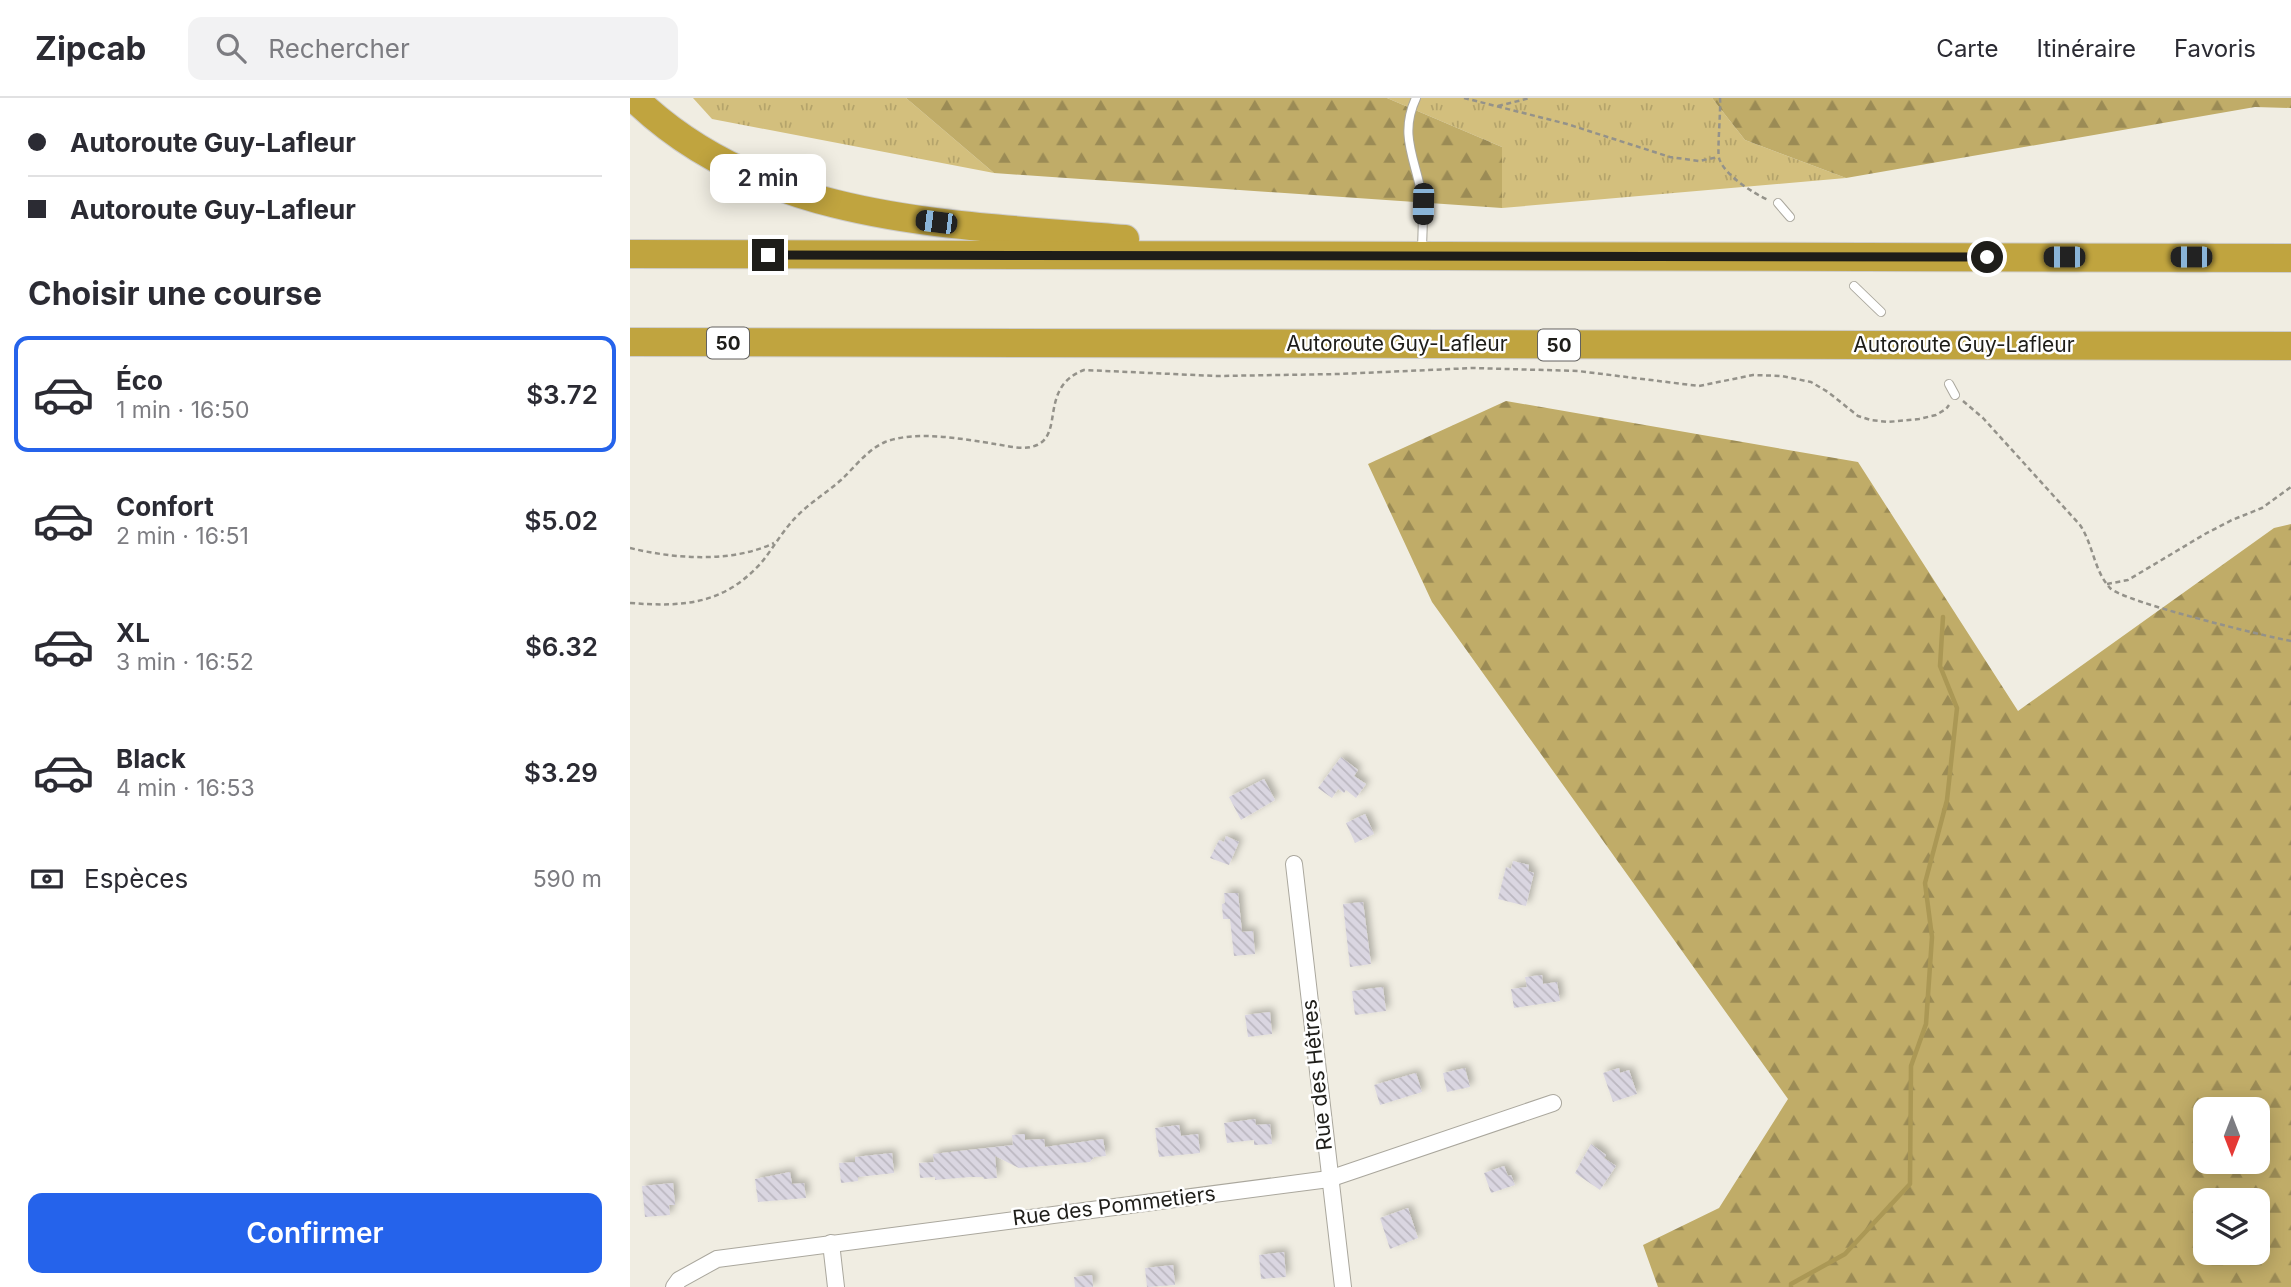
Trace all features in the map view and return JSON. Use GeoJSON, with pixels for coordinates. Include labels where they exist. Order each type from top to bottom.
{"type":"FeatureCollection","features":[{"type":"Feature","properties":{"kind":"highway"},"geometry":{"type":"LineString","coordinates":[[634,98],[679,136],[727,164],[790,191],[853,208],[956,224],[1313,256]]}},
{"type":"Feature","properties":{"kind":"highway"},"geometry":{"type":"LineString","coordinates":[[630,254],[2291,257]]}},
{"type":"Feature","properties":{"kind":"highway","name":"Autoroute Guy-Lafleur"},"geometry":{"type":"LineString","coordinates":[[630,342],[2291,346]]}},
{"type":"Feature","properties":{"kind":"street","name":"Rue des Hêtres"},"geometry":{"type":"LineString","coordinates":[[1294,864],[1343,1287]]}},
{"type":"Feature","properties":{"kind":"street","name":"Rue des Pommetiers"},"geometry":{"type":"LineString","coordinates":[[674,1287],[679,1280],[717,1259],[1329,1179],[1553,1103]]}},
{"type":"Feature","properties":{"kind":"street"},"geometry":{"type":"LineString","coordinates":[[831,1243],[836,1287]]}},
{"type":"Feature","properties":{"kind":"lane"},"geometry":{"type":"LineString","coordinates":[[1416,98],[1408,124],[1410,152],[1423,204],[1422,256]]}},
{"type":"Feature","properties":{"kind":"lane"},"geometry":{"type":"LineString","coordinates":[[1778,203],[1790,217]]}},
{"type":"Feature","properties":{"kind":"lane"},"geometry":{"type":"LineString","coordinates":[[1854,286],[1881,312]]}},
{"type":"Feature","properties":{"kind":"lane"},"geometry":{"type":"LineString","coordinates":[[1949,384],[1955,395]]}},
{"type":"Feature","properties":{"kind":"path"},"geometry":{"type":"LineString","coordinates":[[1464,98],[1567,124],[1670,157],[1699,161],[1718,157]]}},
{"type":"Feature","properties":{"kind":"path"},"geometry":{"type":"LineString","coordinates":[[1495,107],[1530,98]]}},
{"type":"Feature","properties":{"kind":"path"},"geometry":{"type":"LineString","coordinates":[[1720,98],[1718,157],[1747,189],[1778,203]]}},
{"type":"Feature","properties":{"kind":"path"},"geometry":{"type":"LineString","coordinates":[[630,603],[680,603],[714,598],[728,592],[750,575],[798,515],[873,449],[886,442],[900,438],[934,437],[1021,448],[1036,446],[1046,437],[1060,387],[1066,379],[1084,370],[1217,376],[1473,368],[1578,371],[1699,386],[1753,375],[1782,376],[1811,382],[1858,416],[1888,422],[1936,415],[1946,409],[1955,395],[1983,418],[2080,525],[2112,590],[2128,597],[2291,641]]}},
{"type":"Feature","properties":{"kind":"path"},"geometry":{"type":"LineString","coordinates":[[2107,584],[2128,580],[2205,534],[2262,508],[2291,487]]}},
{"type":"Feature","properties":{"kind":"path"},"geometry":{"type":"LineString","coordinates":[[630,548],[666,555],[719,555],[750,553],[776,542]]}},
{"type":"Feature","properties":{"kind":"green space"},"geometry":{"type":"Polygon","coordinates":[[[693,98],[906,98],[994,173],[712,119],[693,98]]]}},
{"type":"Feature","properties":{"kind":"green space"},"geometry":{"type":"Polygon","coordinates":[[[906,98],[1387,98],[1502,147],[1502,208],[994,173],[906,98]]]}},
{"type":"Feature","properties":{"kind":"green space"},"geometry":{"type":"Polygon","coordinates":[[[1387,98],[1712,98],[1745,140],[1846,178],[1502,208],[1502,147],[1387,98]]]}},
{"type":"Feature","properties":{"kind":"green space"},"geometry":{"type":"Polygon","coordinates":[[[1712,98],[2291,98],[2291,108],[2255,107],[1846,178],[1745,140],[1712,98]]]}},
{"type":"Feature","properties":{"kind":"green space"},"geometry":{"type":"Polygon","coordinates":[[[1506,401],[1858,462],[2018,711],[2274,528],[2291,524],[2291,1287],[1658,1287],[1643,1245],[1719,1208],[1788,1099],[1432,602],[1368,464],[1506,401]]]}},
{"type":"Feature","properties":{"kind":"building"},"geometry":{"type":"Polygon","coordinates":[[[1341,757],[1358,770],[1354,776],[1366,784],[1356,798],[1346,790],[1344,793],[1338,789],[1332,798],[1318,788],[1341,757]]]}},
{"type":"Feature","properties":{"kind":"building"},"geometry":{"type":"Polygon","coordinates":[[[1264,779],[1275,800],[1241,820],[1229,797],[1264,779]]]}},
{"type":"Feature","properties":{"kind":"building"},"geometry":{"type":"Polygon","coordinates":[[[1365,814],[1374,834],[1355,843],[1346,823],[1365,814]]]}},
{"type":"Feature","properties":{"kind":"building"},"geometry":{"type":"Polygon","coordinates":[[[1226,836],[1239,842],[1229,865],[1210,858],[1219,840],[1224,842],[1226,836]]]}},
{"type":"Feature","properties":{"kind":"building"},"geometry":{"type":"Polygon","coordinates":[[[1513,861],[1529,865],[1528,871],[1534,873],[1526,906],[1498,899],[1506,867],[1511,869],[1513,861]]]}},
{"type":"Feature","properties":{"kind":"building"},"geometry":{"type":"Polygon","coordinates":[[[1224,893],[1238,893],[1242,932],[1253,931],[1255,954],[1234,956],[1230,919],[1223,919],[1224,893]]]}},
{"type":"Feature","properties":{"kind":"building"},"geometry":{"type":"Polygon","coordinates":[[[1363,902],[1371,964],[1350,967],[1343,904],[1363,902]]]}},
{"type":"Feature","properties":{"kind":"building"},"geometry":{"type":"Polygon","coordinates":[[[1542,975],[1543,984],[1557,982],[1560,1001],[1514,1008],[1511,989],[1527,987],[1525,977],[1542,975]]]}},
{"type":"Feature","properties":{"kind":"building"},"geometry":{"type":"Polygon","coordinates":[[[1383,987],[1386,1011],[1355,1015],[1352,991],[1383,987]]]}},
{"type":"Feature","properties":{"kind":"building"},"geometry":{"type":"Polygon","coordinates":[[[1270,1012],[1272,1034],[1248,1037],[1245,1015],[1270,1012]]]}},
{"type":"Feature","properties":{"kind":"building"},"geometry":{"type":"Polygon","coordinates":[[[1465,1068],[1470,1087],[1447,1092],[1443,1073],[1465,1068]]]}},
{"type":"Feature","properties":{"kind":"building"},"geometry":{"type":"Polygon","coordinates":[[[1619,1068],[1620,1073],[1629,1070],[1637,1094],[1613,1102],[1603,1073],[1619,1068]]]}},
{"type":"Feature","properties":{"kind":"building"},"geometry":{"type":"Polygon","coordinates":[[[1416,1073],[1422,1092],[1380,1105],[1374,1085],[1416,1073]]]}},
{"type":"Feature","properties":{"kind":"building"},"geometry":{"type":"Polygon","coordinates":[[[1255,1119],[1256,1125],[1270,1124],[1272,1144],[1254,1145],[1254,1140],[1227,1143],[1224,1123],[1255,1119]]]}},
{"type":"Feature","properties":{"kind":"building"},"geometry":{"type":"Polygon","coordinates":[[[1179,1125],[1181,1136],[1198,1134],[1200,1153],[1159,1157],[1155,1128],[1179,1125]]]}},
{"type":"Feature","properties":{"kind":"building"},"geometry":{"type":"Polygon","coordinates":[[[1025,1134],[1025,1140],[1044,1139],[1045,1147],[1103,1139],[1106,1156],[1094,1157],[1090,1162],[1019,1168],[995,1156],[997,1178],[920,1178],[919,1163],[934,1162],[933,1154],[1013,1145],[1012,1135],[1025,1134]]]}},
{"type":"Feature","properties":{"kind":"building"},"geometry":{"type":"Polygon","coordinates":[[[1591,1144],[1616,1166],[1600,1190],[1575,1173],[1591,1144]]]}},
{"type":"Feature","properties":{"kind":"building"},"geometry":{"type":"Polygon","coordinates":[[[892,1153],[894,1173],[858,1177],[858,1181],[841,1183],[839,1163],[855,1162],[855,1157],[892,1153]]]}},
{"type":"Feature","properties":{"kind":"building"},"geometry":{"type":"Polygon","coordinates":[[[1504,1166],[1515,1185],[1491,1193],[1484,1173],[1504,1166]]]}},
{"type":"Feature","properties":{"kind":"building"},"geometry":{"type":"Polygon","coordinates":[[[790,1172],[792,1184],[804,1183],[806,1198],[758,1202],[755,1179],[790,1172]]]}},
{"type":"Feature","properties":{"kind":"building"},"geometry":{"type":"Polygon","coordinates":[[[673,1183],[675,1205],[669,1205],[670,1215],[645,1217],[642,1186],[673,1183]]]}},
{"type":"Feature","properties":{"kind":"building"},"geometry":{"type":"Polygon","coordinates":[[[1408,1208],[1418,1238],[1390,1249],[1380,1218],[1408,1208]]]}},
{"type":"Feature","properties":{"kind":"building"},"geometry":{"type":"Polygon","coordinates":[[[1284,1252],[1286,1277],[1261,1279],[1259,1255],[1284,1252]]]}},
{"type":"Feature","properties":{"kind":"building"},"geometry":{"type":"Polygon","coordinates":[[[1173,1265],[1175,1285],[1147,1287],[1145,1268],[1173,1265]]]}},
{"type":"Feature","properties":{"kind":"building"},"geometry":{"type":"Polygon","coordinates":[[[1092,1275],[1093,1287],[1075,1287],[1074,1277],[1092,1275]]]}},
{"type":"Feature","properties":{"kind":"waterway"},"geometry":{"type":"LineString","coordinates":[[1791,1287],[1791,1284],[1845,1254],[1910,1184],[1911,1066],[1926,1024],[1932,937],[1925,883],[1947,800],[1957,708],[1940,666],[1943,617]]}},
{"type":"Feature","properties":{"kind":"route"},"geometry":{"type":"LineString","coordinates":[[768,255],[1987,257]]}}]}
